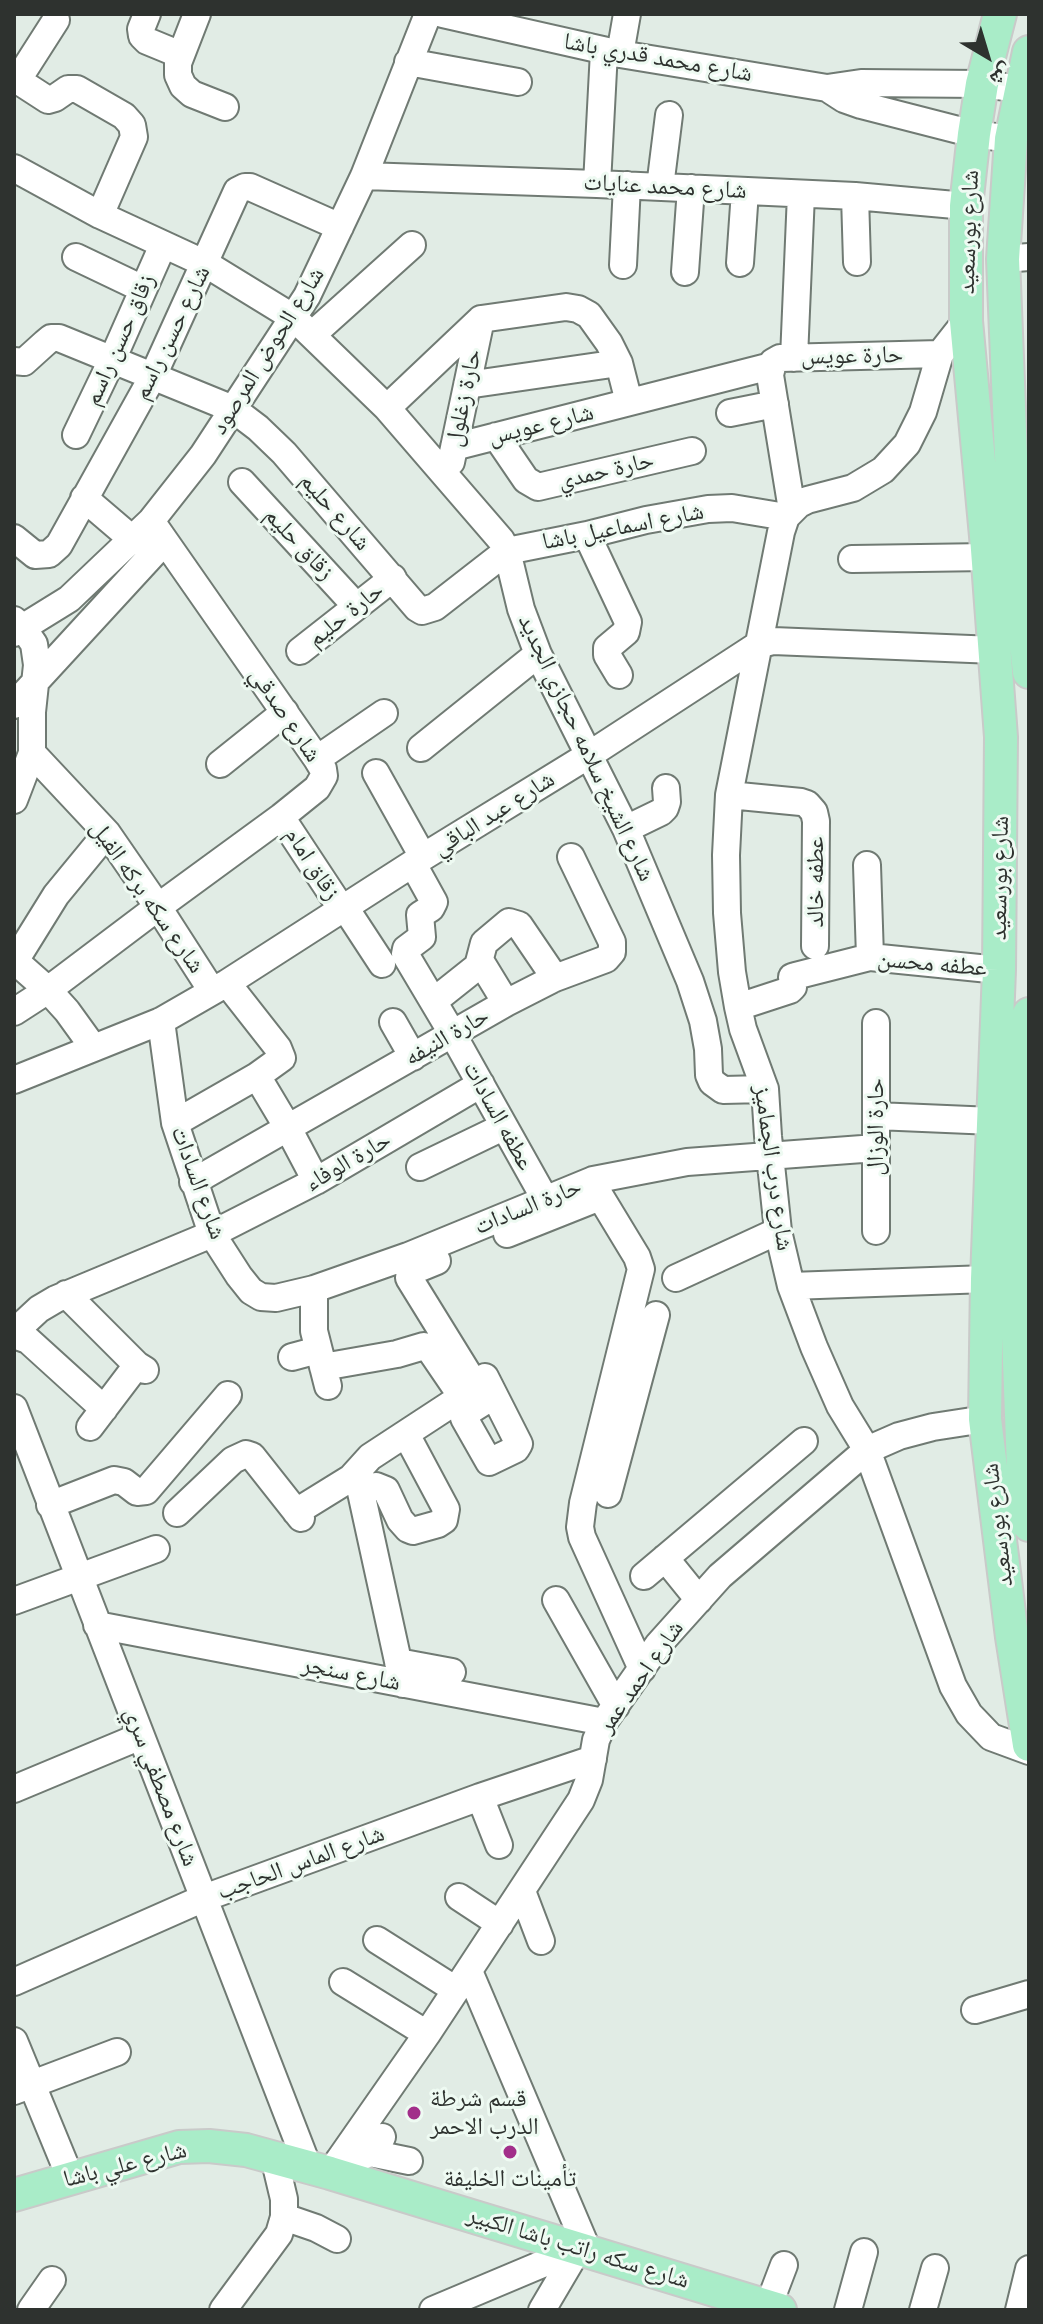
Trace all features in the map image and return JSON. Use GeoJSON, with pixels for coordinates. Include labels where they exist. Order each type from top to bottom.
{"type":"FeatureCollection","features":[{"type":"Feature","properties":{"kind":"main road","name":"شارع بورسعيد"},"geometry":{"type":"LineString","coordinates":[[1000,14],[982,84],[966,206],[966,321],[1029,672]]}},
{"type":"Feature","properties":{"kind":"main road","name":"شارع بورسعيد"},"geometry":{"type":"LineString","coordinates":[[1004,537],[1019,454],[1011,139],[1029,52]]}},
{"type":"Feature","properties":{"kind":"main road","name":"شارع بورسعيد"},"geometry":{"type":"LineString","coordinates":[[1013,587],[995,650],[1001,737],[999,970],[985,1419],[1012,1637],[1029,1745]]}},
{"type":"Feature","properties":{"kind":"main road","name":"شارع بورسعيد"},"geometry":{"type":"LineString","coordinates":[[1029,1014],[1014,1228],[1022,1304],[1029,1525]]}},
{"type":"Feature","properties":{"kind":"main road"},"geometry":{"type":"LineString","coordinates":[[987,1279],[1022,1304]]}},
{"type":"Feature","properties":{"kind":"main road","name":"شارع علي باشا"},"geometry":{"type":"LineString","coordinates":[[14,2195],[179,2147],[246,2150],[326,2166]]}},
{"type":"Feature","properties":{"kind":"main road","name":"شارع سكه راتب باشا الكبير"},"geometry":{"type":"LineString","coordinates":[[326,2166],[583,2250],[774,2308]]}},
{"type":"Feature","properties":{"kind":"street"},"geometry":{"type":"LineString","coordinates":[[147,14],[141,29],[142,36],[181,55]]}},
{"type":"Feature","properties":{"kind":"street"},"geometry":{"type":"LineString","coordinates":[[197,14],[178,63],[178,75],[183,86],[192,94],[225,107]]}},
{"type":"Feature","properties":{"kind":"street","name":"شارع محمد قدري باشا"},"geometry":{"type":"LineString","coordinates":[[442,14],[551,26],[612,53],[827,88],[861,83],[982,84],[1020,89]]}},
{"type":"Feature","properties":{"kind":"street","name":"شارع الحوض المرصود"},"geometry":{"type":"LineString","coordinates":[[17,627],[69,599],[149,534],[233,409],[304,326],[340,227],[364,176],[408,62],[442,14]]}},
{"type":"Feature","properties":{"kind":"street"},"geometry":{"type":"LineString","coordinates":[[597,184],[612,53],[627,14]]}},
{"type":"Feature","properties":{"kind":"street"},"geometry":{"type":"LineString","coordinates":[[56,20],[19,88],[48,100],[68,89],[77,89],[124,116],[134,131],[100,215]]}},
{"type":"Feature","properties":{"kind":"street"},"geometry":{"type":"LineString","coordinates":[[408,62],[518,82]]}},
{"type":"Feature","properties":{"kind":"street","name":"شارع محمد قدري باشا"},"geometry":{"type":"LineString","coordinates":[[827,88],[861,105],[974,134],[1011,139]]}},
{"type":"Feature","properties":{"kind":"street"},"geometry":{"type":"LineString","coordinates":[[660,187],[669,115]]}},
{"type":"Feature","properties":{"kind":"street","name":"شارع الشيخ سلامه حجازي الجديد"},"geometry":{"type":"LineString","coordinates":[[14,168],[100,215],[206,264],[304,326],[387,408],[501,540],[538,654],[626,829],[690,981],[703,1021],[712,1082],[723,1090],[765,1089]]}},
{"type":"Feature","properties":{"kind":"street","name":"شارع محمد عنايات"},"geometry":{"type":"LineString","coordinates":[[364,176],[855,196],[966,206]]}},
{"type":"Feature","properties":{"kind":"street"},"geometry":{"type":"LineString","coordinates":[[623,265],[627,185]]}},
{"type":"Feature","properties":{"kind":"street","name":"شارع حسن راسم"},"geometry":{"type":"LineString","coordinates":[[14,538],[35,555],[49,554],[55,550],[153,376],[237,191],[250,187],[340,227]]}},
{"type":"Feature","properties":{"kind":"street"},"geometry":{"type":"LineString","coordinates":[[685,272],[691,188]]}},
{"type":"Feature","properties":{"kind":"street"},"geometry":{"type":"LineString","coordinates":[[740,263],[745,191]]}},
{"type":"Feature","properties":{"kind":"street"},"geometry":{"type":"LineString","coordinates":[[782,362],[801,194]]}},
{"type":"Feature","properties":{"kind":"street"},"geometry":{"type":"LineString","coordinates":[[855,196],[857,262]]}},
{"type":"Feature","properties":{"kind":"street","name":"زقاق حسن راسم"},"geometry":{"type":"LineString","coordinates":[[76,435],[163,245]]}},
{"type":"Feature","properties":{"kind":"street"},"geometry":{"type":"LineString","coordinates":[[304,326],[412,245]]}},
{"type":"Feature","properties":{"kind":"street"},"geometry":{"type":"LineString","coordinates":[[76,257],[143,289]]}},
{"type":"Feature","properties":{"kind":"street"},"geometry":{"type":"LineString","coordinates":[[387,408],[481,319],[566,307],[589,315],[597,325],[619,363],[629,402]]}},
{"type":"Feature","properties":{"kind":"street","name":"حارة زغلول"},"geometry":{"type":"LineString","coordinates":[[447,477],[481,319]]}},
{"type":"Feature","properties":{"kind":"street"},"geometry":{"type":"LineString","coordinates":[[789,514],[807,500],[853,488],[883,470],[907,444],[923,412],[940,354],[966,321]]}},
{"type":"Feature","properties":{"kind":"street","name":"شارع حليم"},"geometry":{"type":"LineString","coordinates":[[14,361],[24,362],[51,338],[59,338],[233,409],[284,453],[422,611],[435,607],[507,551]]}},
{"type":"Feature","properties":{"kind":"street","name":"حارة عويس"},"geometry":{"type":"LineString","coordinates":[[789,514],[770,375],[782,362],[940,354]]}},
{"type":"Feature","properties":{"kind":"street","name":"شارع عويس"},"geometry":{"type":"LineString","coordinates":[[454,447],[782,362]]}},
{"type":"Feature","properties":{"kind":"street"},"geometry":{"type":"LineString","coordinates":[[467,385],[619,363]]}},
{"type":"Feature","properties":{"kind":"street"},"geometry":{"type":"LineString","coordinates":[[730,413],[775,404]]}},
{"type":"Feature","properties":{"kind":"street","name":"حارة حمدي"},"geometry":{"type":"LineString","coordinates":[[496,436],[526,480],[538,487],[692,451]]}},
{"type":"Feature","properties":{"kind":"street","name":"زقاق حليم"},"geometry":{"type":"LineString","coordinates":[[242,482],[356,606]]}},
{"type":"Feature","properties":{"kind":"street","name":"شارع صدقي"},"geometry":{"type":"LineString","coordinates":[[14,1012],[281,817],[322,782],[323,769],[285,712],[149,534],[84,498]]}},
{"type":"Feature","properties":{"kind":"street","name":"شارع اسماعيل باشا"},"geometry":{"type":"LineString","coordinates":[[507,551],[708,509],[732,508],[789,514]]}},
{"type":"Feature","properties":{"kind":"street","name":"شارع درب الجماميز"},"geometry":{"type":"LineString","coordinates":[[789,514],[781,532],[729,795],[726,855],[732,972],[743,1029],[765,1089],[778,1231],[791,1286],[814,1347],[840,1406],[867,1450],[953,1686],[969,1714],[991,1737],[1029,1751]]}},
{"type":"Feature","properties":{"kind":"street"},"geometry":{"type":"LineString","coordinates":[[14,705],[149,534]]}},
{"type":"Feature","properties":{"kind":"street"},"geometry":{"type":"LineString","coordinates":[[587,535],[628,622],[626,632],[607,648],[607,655],[619,675]]}},
{"type":"Feature","properties":{"kind":"street"},"geometry":{"type":"LineString","coordinates":[[852,559],[1004,537]]}},
{"type":"Feature","properties":{"kind":"street","name":"حارة حليم"},"geometry":{"type":"LineString","coordinates":[[300,651],[393,578]]}},
{"type":"Feature","properties":{"kind":"street"},"geometry":{"type":"LineString","coordinates":[[14,800],[32,753],[36,679],[34,644],[17,627]]}},
{"type":"Feature","properties":{"kind":"street","name":"شارع عبد الباقي"},"geometry":{"type":"LineString","coordinates":[[14,1080],[161,1021],[344,910],[758,645],[773,641],[995,650]]}},
{"type":"Feature","properties":{"kind":"street"},"geometry":{"type":"LineString","coordinates":[[421,748],[538,654]]}},
{"type":"Feature","properties":{"kind":"street"},"geometry":{"type":"LineString","coordinates":[[220,764],[285,712]]}},
{"type":"Feature","properties":{"kind":"street"},"geometry":{"type":"LineString","coordinates":[[317,759],[384,713]]}},
{"type":"Feature","properties":{"kind":"street","name":"شارع سكه بركه الفيل"},"geometry":{"type":"LineString","coordinates":[[32,753],[107,833],[219,987],[281,1054],[278,1063],[257,1076]]}},
{"type":"Feature","properties":{"kind":"street"},"geometry":{"type":"LineString","coordinates":[[376,773],[418,860]]}},
{"type":"Feature","properties":{"kind":"street"},"geometry":{"type":"LineString","coordinates":[[626,829],[665,808],[666,788]]}},
{"type":"Feature","properties":{"kind":"street","name":"عطفه خالد"},"geometry":{"type":"LineString","coordinates":[[729,795],[801,802],[814,812],[815,946]]}},
{"type":"Feature","properties":{"kind":"street","name":"زقاق امام"},"geometry":{"type":"LineString","coordinates":[[281,817],[382,964]]}},
{"type":"Feature","properties":{"kind":"street"},"geometry":{"type":"LineString","coordinates":[[93,1047],[48,990],[14,960],[56,895],[107,833]]}},
{"type":"Feature","properties":{"kind":"street","name":"حارة النيفه"},"geometry":{"type":"LineString","coordinates":[[193,1182],[506,1003],[555,978],[606,959],[612,947],[571,857]]}},
{"type":"Feature","properties":{"kind":"street","name":"عطفه السادات"},"geometry":{"type":"LineString","coordinates":[[418,860],[434,904],[420,915],[422,937],[404,953],[545,1199]]}},
{"type":"Feature","properties":{"kind":"street"},"geometry":{"type":"LineString","coordinates":[[867,865],[870,957]]}},
{"type":"Feature","properties":{"kind":"street"},"geometry":{"type":"LineString","coordinates":[[434,1001],[475,970],[481,962],[484,943],[513,922],[519,925],[555,978]]}},
{"type":"Feature","properties":{"kind":"street","name":"عطفه محسن"},"geometry":{"type":"LineString","coordinates":[[738,1007],[790,990],[793,987],[792,977],[870,957],[999,970]]}},
{"type":"Feature","properties":{"kind":"street"},"geometry":{"type":"LineString","coordinates":[[481,962],[506,1003]]}},
{"type":"Feature","properties":{"kind":"street","name":"شارع السادات"},"geometry":{"type":"LineString","coordinates":[[161,1021],[175,1123],[212,1234],[251,1291],[261,1297],[276,1298],[304,1292]]}},
{"type":"Feature","properties":{"kind":"street"},"geometry":{"type":"LineString","coordinates":[[393,1022],[413,1057]]}},
{"type":"Feature","properties":{"kind":"street","name":"حارة الوزال"},"geometry":{"type":"LineString","coordinates":[[876,1023],[876,1231]]}},
{"type":"Feature","properties":{"kind":"street"},"geometry":{"type":"LineString","coordinates":[[175,1123],[257,1076],[316,1181]]}},
{"type":"Feature","properties":{"kind":"street","name":"حارة الوفاء"},"geometry":{"type":"LineString","coordinates":[[14,1335],[39,1309],[66,1294],[212,1234],[316,1181],[481,1084]]}},
{"type":"Feature","properties":{"kind":"street"},"geometry":{"type":"LineString","coordinates":[[876,1116],[993,1121]]}},
{"type":"Feature","properties":{"kind":"street"},"geometry":{"type":"LineString","coordinates":[[420,1167],[503,1127]]}},
{"type":"Feature","properties":{"kind":"street","name":"حارة السادات"},"geometry":{"type":"LineString","coordinates":[[304,1292],[412,1263],[545,1199],[597,1189],[687,1162],[876,1148]]}},
{"type":"Feature","properties":{"kind":"street"},"geometry":{"type":"LineString","coordinates":[[490,1398],[409,1278],[412,1263],[597,1189],[641,1269],[632,1353],[603,1484],[581,1515],[582,1537],[642,1669]]}},
{"type":"Feature","properties":{"kind":"street"},"geometry":{"type":"LineString","coordinates":[[676,1278],[778,1231]]}},
{"type":"Feature","properties":{"kind":"street"},"geometry":{"type":"LineString","coordinates":[[791,1286],[987,1279]]}},
{"type":"Feature","properties":{"kind":"street"},"geometry":{"type":"LineString","coordinates":[[304,1292],[323,1368]]}},
{"type":"Feature","properties":{"kind":"street"},"geometry":{"type":"LineString","coordinates":[[14,1335],[35,1346],[102,1417],[146,1364],[66,1294]]}},
{"type":"Feature","properties":{"kind":"street"},"geometry":{"type":"LineString","coordinates":[[632,1353],[656,1315]]}},
{"type":"Feature","properties":{"kind":"street"},"geometry":{"type":"LineString","coordinates":[[179,1501],[233,1460],[246,1454],[252,1456],[298,1515],[359,1481],[370,1457],[454,1402],[458,1396],[458,1391],[428,1347],[419,1345],[397,1354],[323,1368],[292,1357]]}},
{"type":"Feature","properties":{"kind":"street"},"geometry":{"type":"LineString","coordinates":[[50,1505],[114,1480],[124,1482],[137,1492],[146,1491],[228,1395]]}},
{"type":"Feature","properties":{"kind":"street","name":"شارع مصطفي سري"},"geometry":{"type":"LineString","coordinates":[[14,1408],[204,1898],[326,2166]]}},
{"type":"Feature","properties":{"kind":"street","name":"شارع احمد عمر"},"geometry":{"type":"LineString","coordinates":[[326,2166],[427,2034],[581,1800],[589,1780],[596,1740],[610,1714],[658,1645],[720,1576],[867,1450],[899,1436],[933,1427],[985,1419]]}},
{"type":"Feature","properties":{"kind":"street"},"geometry":{"type":"LineString","coordinates":[[359,1481],[386,1490],[400,1520],[408,1529],[413,1531],[444,1520],[446,1509],[406,1434]]}},
{"type":"Feature","properties":{"kind":"street"},"geometry":{"type":"LineString","coordinates":[[644,1576],[804,1441]]}},
{"type":"Feature","properties":{"kind":"street"},"geometry":{"type":"LineString","coordinates":[[359,1481],[400,1673],[452,1672]]}},
{"type":"Feature","properties":{"kind":"street"},"geometry":{"type":"LineString","coordinates":[[14,1601],[156,1549]]}},
{"type":"Feature","properties":{"kind":"street"},"geometry":{"type":"LineString","coordinates":[[665,1558],[699,1600]]}},
{"type":"Feature","properties":{"kind":"street"},"geometry":{"type":"LineString","coordinates":[[556,1600],[610,1714]]}},
{"type":"Feature","properties":{"kind":"street","name":"شارع سنجر"},"geometry":{"type":"LineString","coordinates":[[97,1625],[400,1673],[610,1714]]}},
{"type":"Feature","properties":{"kind":"street"},"geometry":{"type":"LineString","coordinates":[[14,1789],[141,1736]]}},
{"type":"Feature","properties":{"kind":"street","name":"شارع الماس الحاجب"},"geometry":{"type":"LineString","coordinates":[[14,1982],[204,1898],[593,1759]]}},
{"type":"Feature","properties":{"kind":"street"},"geometry":{"type":"LineString","coordinates":[[480,1797],[499,1845]]}},
{"type":"Feature","properties":{"kind":"street"},"geometry":{"type":"LineString","coordinates":[[522,1891],[541,1941]]}},
{"type":"Feature","properties":{"kind":"street"},"geometry":{"type":"LineString","coordinates":[[459,1897],[500,1924]]}},
{"type":"Feature","properties":{"kind":"street"},"geometry":{"type":"LineString","coordinates":[[377,1940],[462,1980],[583,2250]]}},
{"type":"Feature","properties":{"kind":"street"},"geometry":{"type":"LineString","coordinates":[[343,1982],[427,2034]]}},
{"type":"Feature","properties":{"kind":"street"},"geometry":{"type":"LineString","coordinates":[[975,2010],[1029,1994]]}},
{"type":"Feature","properties":{"kind":"street"},"geometry":{"type":"LineString","coordinates":[[14,2041],[23,2087],[70,2177]]}},
{"type":"Feature","properties":{"kind":"street"},"geometry":{"type":"LineString","coordinates":[[23,2087],[117,2052]]}},
{"type":"Feature","properties":{"kind":"street"},"geometry":{"type":"LineString","coordinates":[[326,2166],[358,2158],[376,2145],[409,2161]]}},
{"type":"Feature","properties":{"kind":"street"},"geometry":{"type":"LineString","coordinates":[[223,2310],[279,2234],[284,2217],[284,2199],[274,2157]]}},
{"type":"Feature","properties":{"kind":"street"},"geometry":{"type":"LineString","coordinates":[[284,2217],[337,2239]]}},
{"type":"Feature","properties":{"kind":"street"},"geometry":{"type":"LineString","coordinates":[[433,2310],[583,2250]]}},
{"type":"Feature","properties":{"kind":"street"},"geometry":{"type":"LineString","coordinates":[[542,2310],[583,2250]]}},
{"type":"Feature","properties":{"kind":"street"},"geometry":{"type":"LineString","coordinates":[[848,2310],[864,2252]]}},
{"type":"Feature","properties":{"kind":"street"},"geometry":{"type":"LineString","coordinates":[[774,2308],[784,2265]]}},
{"type":"Feature","properties":{"kind":"street"},"geometry":{"type":"LineString","coordinates":[[923,2310],[935,2268]]}},
{"type":"Feature","properties":{"kind":"street"},"geometry":{"type":"LineString","coordinates":[[1019,2310],[1029,2269]]}},
{"type":"Feature","properties":{"kind":"street"},"geometry":{"type":"LineString","coordinates":[[14,2302],[28,2310],[52,2280]]}},
{"type":"Feature","properties":{"kind":"place","name":"قسم شرطة الدرب الاحمر"},"geometry":{"type":"Point","coordinates":[414,2113]}},
{"type":"Feature","properties":{"kind":"place","name":"تأمينات الخليفة"},"geometry":{"type":"Point","coordinates":[510,2152]}}]}
